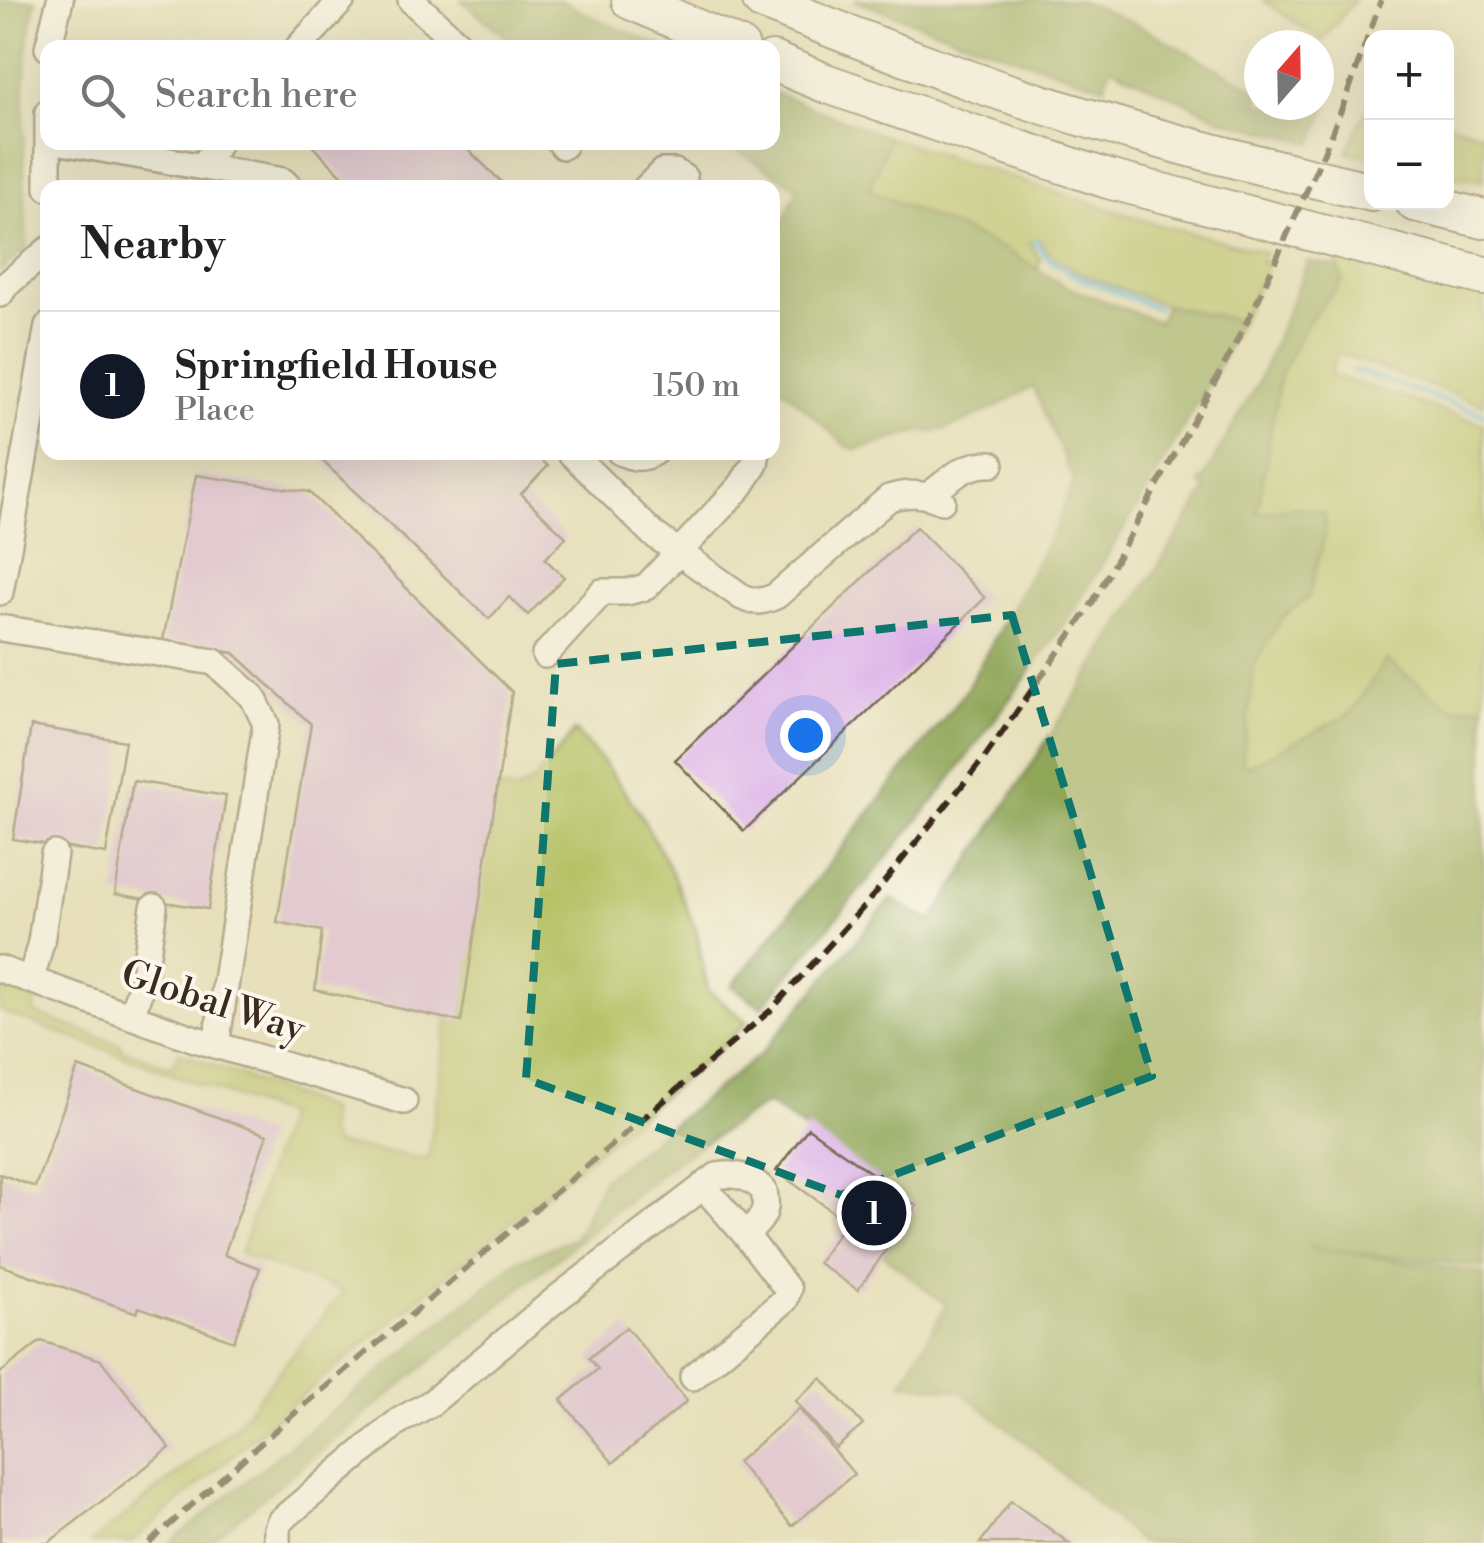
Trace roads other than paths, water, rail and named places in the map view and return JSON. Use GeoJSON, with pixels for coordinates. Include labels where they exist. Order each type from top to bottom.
{"type":"FeatureCollection","features":[{"type":"Feature","properties":{"kind":"highway"},"geometry":{"type":"LineString","coordinates":[[630,0],[722,40]]}},
{"type":"Feature","properties":{"kind":"highway"},"geometry":{"type":"LineString","coordinates":[[762,0],[924,63],[1126,130],[1364,190]]}},
{"type":"Feature","properties":{"kind":"highway"},"geometry":{"type":"LineString","coordinates":[[780,64],[916,115],[1108,179],[1484,276]]}},
{"type":"Feature","properties":{"kind":"highway"},"geometry":{"type":"LineString","coordinates":[[1447,210],[1484,219]]}},
{"type":"Feature","properties":{"kind":"street"},"geometry":{"type":"LineString","coordinates":[[50,40],[60,0]]}},
{"type":"Feature","properties":{"kind":"street"},"geometry":{"type":"LineString","coordinates":[[305,40],[342,0]]}},
{"type":"Feature","properties":{"kind":"street"},"geometry":{"type":"LineString","coordinates":[[410,0],[454,40]]}},
{"type":"Feature","properties":{"kind":"street"},"geometry":{"type":"LineString","coordinates":[[47,150],[48,180]]}},
{"type":"Feature","properties":{"kind":"street"},"geometry":{"type":"LineString","coordinates":[[107,150],[277,180]]}},
{"type":"Feature","properties":{"kind":"street"},"geometry":{"type":"LineString","coordinates":[[202,167],[214,150]]}},
{"type":"Feature","properties":{"kind":"street"},"geometry":{"type":"LineString","coordinates":[[654,180],[662,172],[676,172],[684,178]]}},
{"type":"Feature","properties":{"kind":"street"},"geometry":{"type":"LineString","coordinates":[[0,294],[40,257]]}},
{"type":"Feature","properties":{"kind":"street"},"geometry":{"type":"LineString","coordinates":[[0,592],[40,385]]}},
{"type":"Feature","properties":{"kind":"street"},"geometry":{"type":"LineString","coordinates":[[578,460],[653,534],[751,601],[776,596],[889,498],[902,494],[936,498],[963,470],[976,464],[991,464]]}},
{"type":"Feature","properties":{"kind":"street"},"geometry":{"type":"LineString","coordinates":[[545,655],[602,592],[646,587],[748,476],[755,460]]}},
{"type":"Feature","properties":{"kind":"street"},"geometry":{"type":"LineString","coordinates":[[0,628],[214,662],[253,697],[266,724],[216,1045]]}},
{"type":"Feature","properties":{"kind":"street"},"geometry":{"type":"LineString","coordinates":[[31,980],[41,942],[54,854]]}},
{"type":"Feature","properties":{"kind":"street"},"geometry":{"type":"LineString","coordinates":[[131,1016],[143,980],[154,907]]}},
{"type":"Feature","properties":{"kind":"street","name":"Global Way"},"geometry":{"type":"LineString","coordinates":[[0,969],[216,1045],[404,1102]]}},
{"type":"Feature","properties":{"kind":"street"},"geometry":{"type":"LineString","coordinates":[[276,1543],[280,1521],[326,1482],[716,1176],[726,1174],[751,1180],[764,1191],[764,1215],[745,1234]]}},
{"type":"Feature","properties":{"kind":"street"},"geometry":{"type":"LineString","coordinates":[[693,1377],[784,1300],[788,1290],[703,1186]]}},
{"type":"Feature","properties":{"kind":"waterway"},"geometry":{"type":"LineString","coordinates":[[1035,241],[1048,259],[1078,277],[1157,308]]}},
{"type":"Feature","properties":{"kind":"waterway"},"geometry":{"type":"LineString","coordinates":[[1353,370],[1484,414]]}},
{"type":"Feature","properties":{"kind":"railway"},"geometry":{"type":"LineString","coordinates":[[149,1543],[288,1419],[771,1010],[868,902],[985,757],[1090,607],[1228,358],[1324,152],[1381,0]]}},
{"type":"Feature","properties":{"kind":"place","name":"Springfield House"},"geometry":{"type":"Point","coordinates":[874,1213]}}]}
